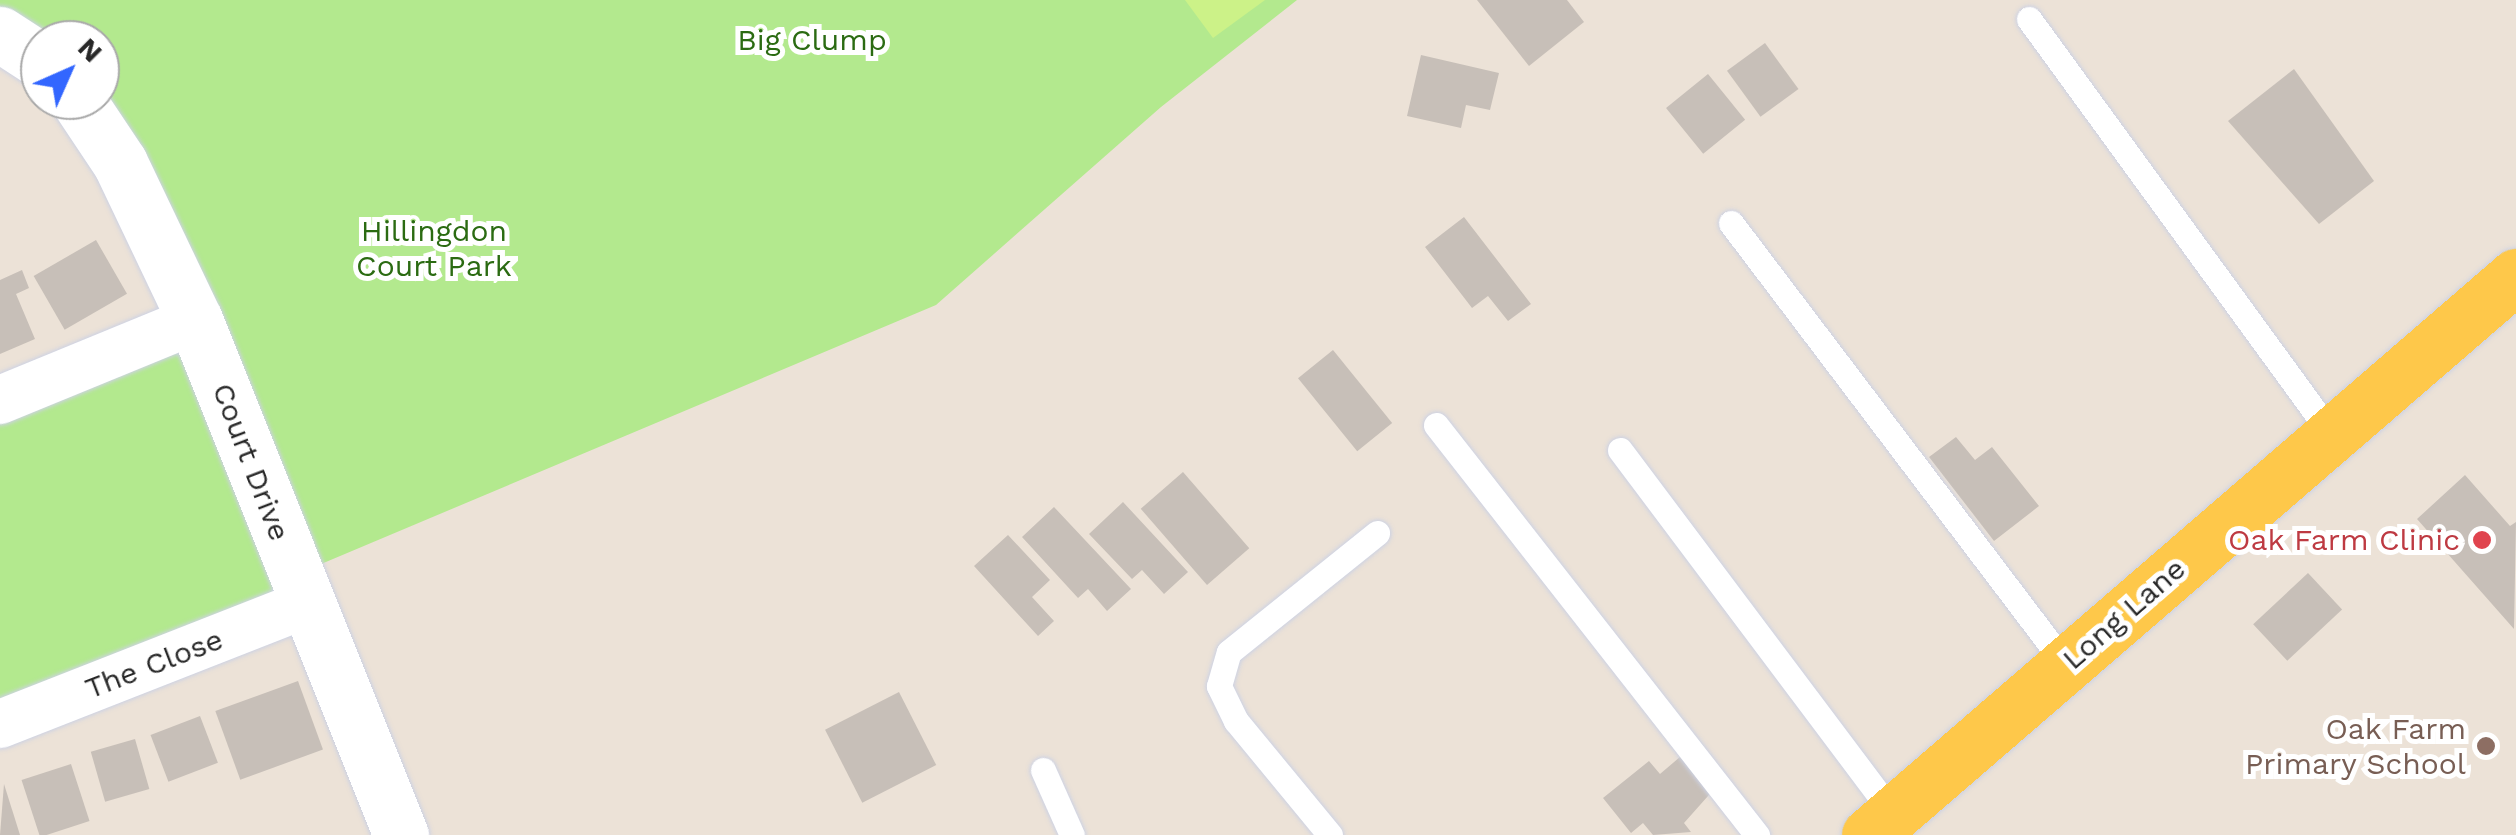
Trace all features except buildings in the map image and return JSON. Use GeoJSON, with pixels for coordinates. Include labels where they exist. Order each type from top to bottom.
{"type":"FeatureCollection","features":[{"type":"Feature","properties":{"kind":"main road","name":"Long Lane"},"geometry":{"type":"LineString","coordinates":[[1881,824],[2516,276]]}},
{"type":"Feature","properties":{"kind":"street","name":"Court Drive"},"geometry":{"type":"LineString","coordinates":[[91,120],[120,163],[196,320],[401,835]]}},
{"type":"Feature","properties":{"kind":"street"},"geometry":{"type":"LineString","coordinates":[[0,400],[196,320]]}},
{"type":"Feature","properties":{"kind":"street","name":"The Close"},"geometry":{"type":"LineString","coordinates":[[0,724],[308,603]]}},
{"type":"Feature","properties":{"kind":"lane"},"geometry":{"type":"LineString","coordinates":[[2028,19],[2332,435]]}},
{"type":"Feature","properties":{"kind":"lane"},"geometry":{"type":"LineString","coordinates":[[1730,223],[2066,665]]}},
{"type":"Feature","properties":{"kind":"lane"},"geometry":{"type":"LineString","coordinates":[[1436,425],[1757,835]]}},
{"type":"Feature","properties":{"kind":"lane"},"geometry":{"type":"LineString","coordinates":[[1620,450],[1881,824]]}},
{"type":"Feature","properties":{"kind":"lane"},"geometry":{"type":"LineString","coordinates":[[1330,835],[1236,722],[1219,686],[1229,652],[1377,533]]}},
{"type":"Feature","properties":{"kind":"lane"},"geometry":{"type":"LineString","coordinates":[[1042,770],[1072,835]]}},
{"type":"Feature","properties":{"kind":"green space","name":"Hillingdon Court Park"},"geometry":{"type":"Polygon","coordinates":[[[0,0],[1297,0],[1161,107],[936,305],[295,575],[308,603],[0,724],[0,400],[195,320],[109,120],[120,120],[120,20],[20,20],[20,35],[0,34],[0,0]]]}},
{"type":"Feature","properties":{"kind":"green space"},"geometry":{"type":"Polygon","coordinates":[[[1185,0],[1265,0],[1213,38],[1185,0]]]}},
{"type":"Feature","properties":{"kind":"place","name":"Oak Farm Clinic"},"geometry":{"type":"Point","coordinates":[2482,540]}},
{"type":"Feature","properties":{"kind":"place","name":"Oak Farm Primary School"},"geometry":{"type":"Point","coordinates":[2486,746]}},
{"type":"Feature","properties":{"kind":"park label","name":"Big Clump"},"geometry":{"type":"Point","coordinates":[812,40]}}]}
